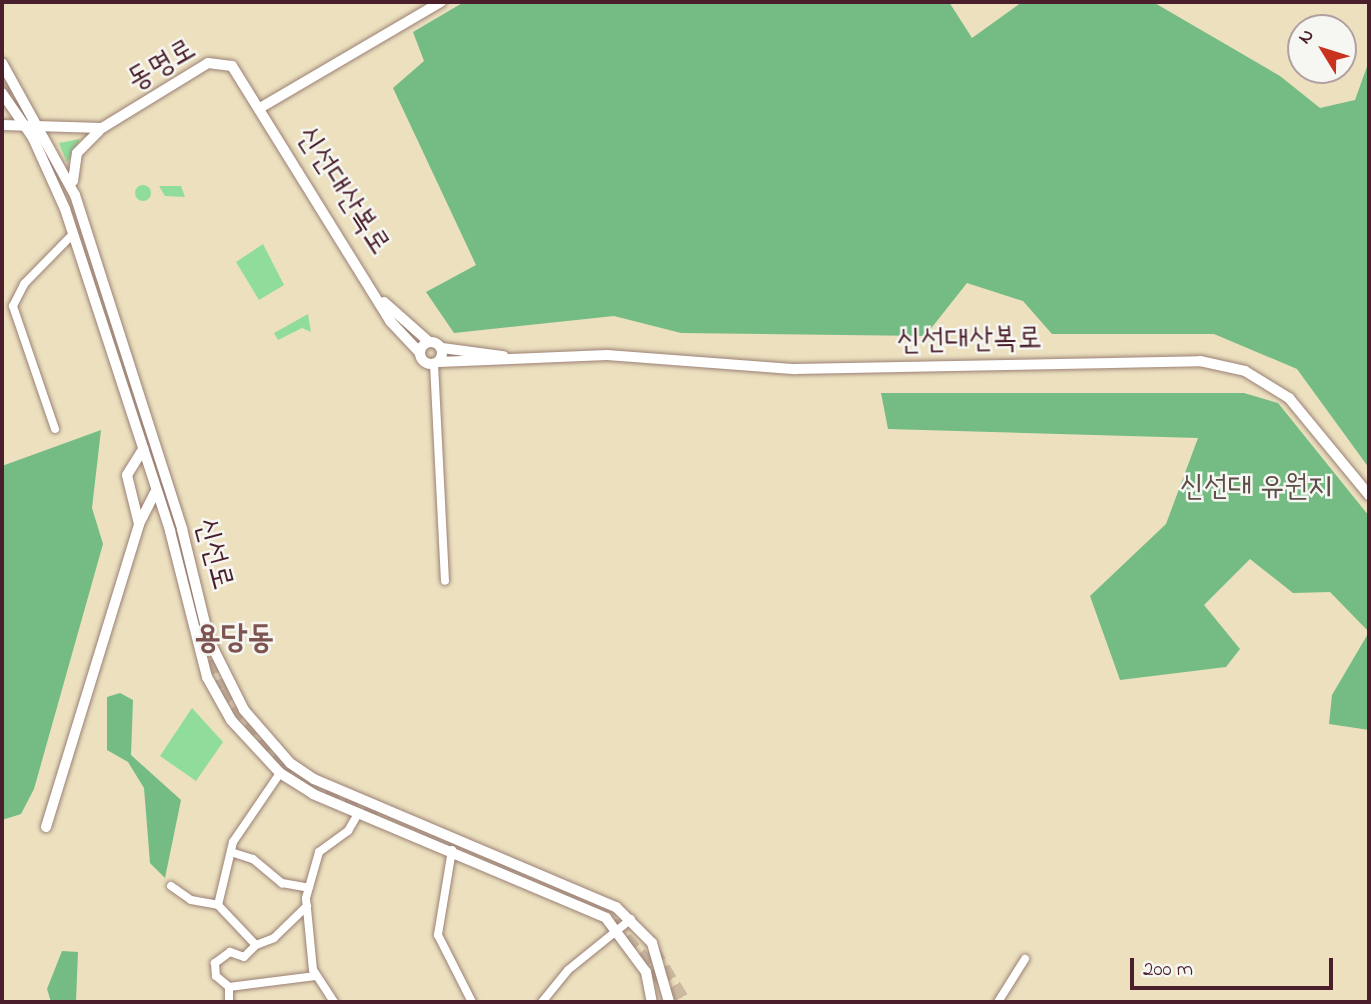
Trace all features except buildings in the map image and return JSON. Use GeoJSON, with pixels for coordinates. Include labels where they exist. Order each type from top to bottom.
{"type":"FeatureCollection","features":[{"type":"Feature","properties":{"kind":"main road"},"geometry":{"type":"LineString","coordinates":[[260,108],[440,2]]}},
{"type":"Feature","properties":{"kind":"main road","name":"신선로"},"geometry":{"type":"LineString","coordinates":[[2,62],[45,131],[75,195],[222,676],[260,730],[306,775],[601,897],[631,919],[658,956],[669,1002]]}},
{"type":"Feature","properties":{"kind":"main road","name":"동명로"},"geometry":{"type":"LineString","coordinates":[[2,125],[28,131],[102,128],[208,63],[232,66],[260,108]]}},
{"type":"Feature","properties":{"kind":"main road","name":"신선로"},"geometry":{"type":"LineString","coordinates":[[2,93],[28,131],[74,234],[143,449],[207,677],[231,720],[280,773],[299,786],[358,814],[583,903],[616,929],[646,972],[652,1002]]}},
{"type":"Feature","properties":{"kind":"main road","name":"신선대산복로"},"geometry":{"type":"LineString","coordinates":[[260,108],[381,300],[390,321],[420,353],[436,363],[607,355],[795,369],[1200,361],[1245,371],[1289,398],[1369,495]]}},
{"type":"Feature","properties":{"kind":"main road"},"geometry":{"type":"LineString","coordinates":[[75,195],[77,153],[102,128]]}},
{"type":"Feature","properties":{"kind":"main road","name":"신선대산복로"},"geometry":{"type":"LineString","coordinates":[[381,300],[429,342],[442,348],[516,359]]}},
{"type":"Feature","properties":{"kind":"main road"},"geometry":{"type":"LineString","coordinates":[[420,353],[429,342]]}},
{"type":"Feature","properties":{"kind":"main road"},"geometry":{"type":"LineString","coordinates":[[436,363],[442,348]]}},
{"type":"Feature","properties":{"kind":"main road"},"geometry":{"type":"LineString","coordinates":[[139,524],[127,475],[143,449]]}},
{"type":"Feature","properties":{"kind":"main road"},"geometry":{"type":"LineString","coordinates":[[46,827],[139,524],[155,493]]}},
{"type":"Feature","properties":{"kind":"main road"},"geometry":{"type":"LineString","coordinates":[[299,786],[306,775]]}},
{"type":"Feature","properties":{"kind":"street"},"geometry":{"type":"LineString","coordinates":[[55,429],[13,306],[24,284],[74,234]]}},
{"type":"Feature","properties":{"kind":"street"},"geometry":{"type":"LineString","coordinates":[[436,363],[445,581]]}},
{"type":"Feature","properties":{"kind":"street"},"geometry":{"type":"LineString","coordinates":[[218,905],[231,852],[255,802],[280,773]]}},
{"type":"Feature","properties":{"kind":"street"},"geometry":{"type":"LineString","coordinates":[[334,1002],[315,975],[307,906],[309,888],[319,852],[348,831],[358,814]]}},
{"type":"Feature","properties":{"kind":"street"},"geometry":{"type":"LineString","coordinates":[[452,850],[438,935],[472,1002]]}},
{"type":"Feature","properties":{"kind":"street"},"geometry":{"type":"LineString","coordinates":[[231,852],[253,859],[271,877],[309,888]]}},
{"type":"Feature","properties":{"kind":"street"},"geometry":{"type":"LineString","coordinates":[[171,886],[191,900],[218,905],[256,945]]}},
{"type":"Feature","properties":{"kind":"street"},"geometry":{"type":"LineString","coordinates":[[307,906],[274,938],[256,945],[244,957],[230,952],[215,963],[216,976],[229,987],[315,975]]}},
{"type":"Feature","properties":{"kind":"street"},"geometry":{"type":"LineString","coordinates":[[542,1002],[616,929],[631,919]]}},
{"type":"Feature","properties":{"kind":"street"},"geometry":{"type":"LineString","coordinates":[[998,1002],[1025,959]]}},
{"type":"Feature","properties":{"kind":"street"},"geometry":{"type":"LineString","coordinates":[[229,987],[229,1002]]}},
{"type":"Feature","properties":{"kind":"green space"},"geometry":{"type":"Polygon","coordinates":[[[464,2],[949,2],[972,38],[1022,2],[1153,2],[1280,76],[1320,108],[1355,100],[1369,61],[1369,468],[1297,369],[1214,334],[1052,334],[1023,301],[967,283],[925,336],[681,333],[614,316],[454,333],[426,292],[476,265],[393,88],[424,61],[413,32],[464,2]]]}},
{"type":"Feature","properties":{"kind":"green space"},"geometry":{"type":"Polygon","coordinates":[[[80,139],[67,163],[59,143],[80,139]]]}},
{"type":"Feature","properties":{"kind":"green space"},"geometry":{"type":"Polygon","coordinates":[[[140,185],[146,185],[151,193],[149,199],[140,201],[135,196],[135,190],[140,185]]]}},
{"type":"Feature","properties":{"kind":"green space"},"geometry":{"type":"Polygon","coordinates":[[[159,186],[181,186],[185,197],[165,196],[159,186]]]}},
{"type":"Feature","properties":{"kind":"green space"},"geometry":{"type":"Polygon","coordinates":[[[263,244],[284,285],[259,300],[236,262],[263,244]]]}},
{"type":"Feature","properties":{"kind":"green space"},"geometry":{"type":"Polygon","coordinates":[[[308,314],[311,332],[302,328],[278,340],[274,333],[308,314]]]}},
{"type":"Feature","properties":{"kind":"green space","name":"신선대 유원지"},"geometry":{"type":"Polygon","coordinates":[[[881,393],[1244,393],[1278,403],[1369,516],[1369,632],[1330,592],[1293,593],[1250,559],[1204,605],[1240,649],[1226,667],[1120,680],[1090,596],[1166,524],[1198,438],[888,429],[881,393]]]}},
{"type":"Feature","properties":{"kind":"green space"},"geometry":{"type":"Polygon","coordinates":[[[101,430],[92,508],[103,544],[34,789],[21,814],[2,820],[2,466],[101,430]]]}},
{"type":"Feature","properties":{"kind":"green space"},"geometry":{"type":"Polygon","coordinates":[[[1369,632],[1369,730],[1329,724],[1332,695],[1369,632]]]}},
{"type":"Feature","properties":{"kind":"green space"},"geometry":{"type":"Polygon","coordinates":[[[120,693],[133,700],[131,755],[181,800],[165,878],[150,863],[144,788],[128,762],[107,750],[107,697],[120,693]]]}},
{"type":"Feature","properties":{"kind":"green space"},"geometry":{"type":"Polygon","coordinates":[[[192,708],[223,742],[196,781],[160,756],[192,708]]]}},
{"type":"Feature","properties":{"kind":"green space"},"geometry":{"type":"Polygon","coordinates":[[[62,951],[78,952],[76,1002],[51,1002],[47,989],[62,951]]]}},
{"type":"Feature","properties":{"kind":"tunnel"},"geometry":{"type":"LineString","coordinates":[[2,83],[18,109]]}},
{"type":"Feature","properties":{"kind":"tunnel"},"geometry":{"type":"LineString","coordinates":[[142,421],[168,509]]}},
{"type":"Feature","properties":{"kind":"tunnel"},"geometry":{"type":"LineString","coordinates":[[182,559],[223,689],[281,762],[297,772]]}},
{"type":"Feature","properties":{"kind":"tunnel"},"geometry":{"type":"LineString","coordinates":[[327,789],[379,811]]}},
{"type":"Feature","properties":{"kind":"tunnel"},"geometry":{"type":"LineString","coordinates":[[611,923],[663,980]]}},
{"type":"Feature","properties":{"kind":"tunnel"},"geometry":{"type":"LineString","coordinates":[[652,950],[684,1002]]}},
{"type":"Feature","properties":{"kind":"district","name":"용당동"},"geometry":{"type":"Point","coordinates":[234,640]}}]}
